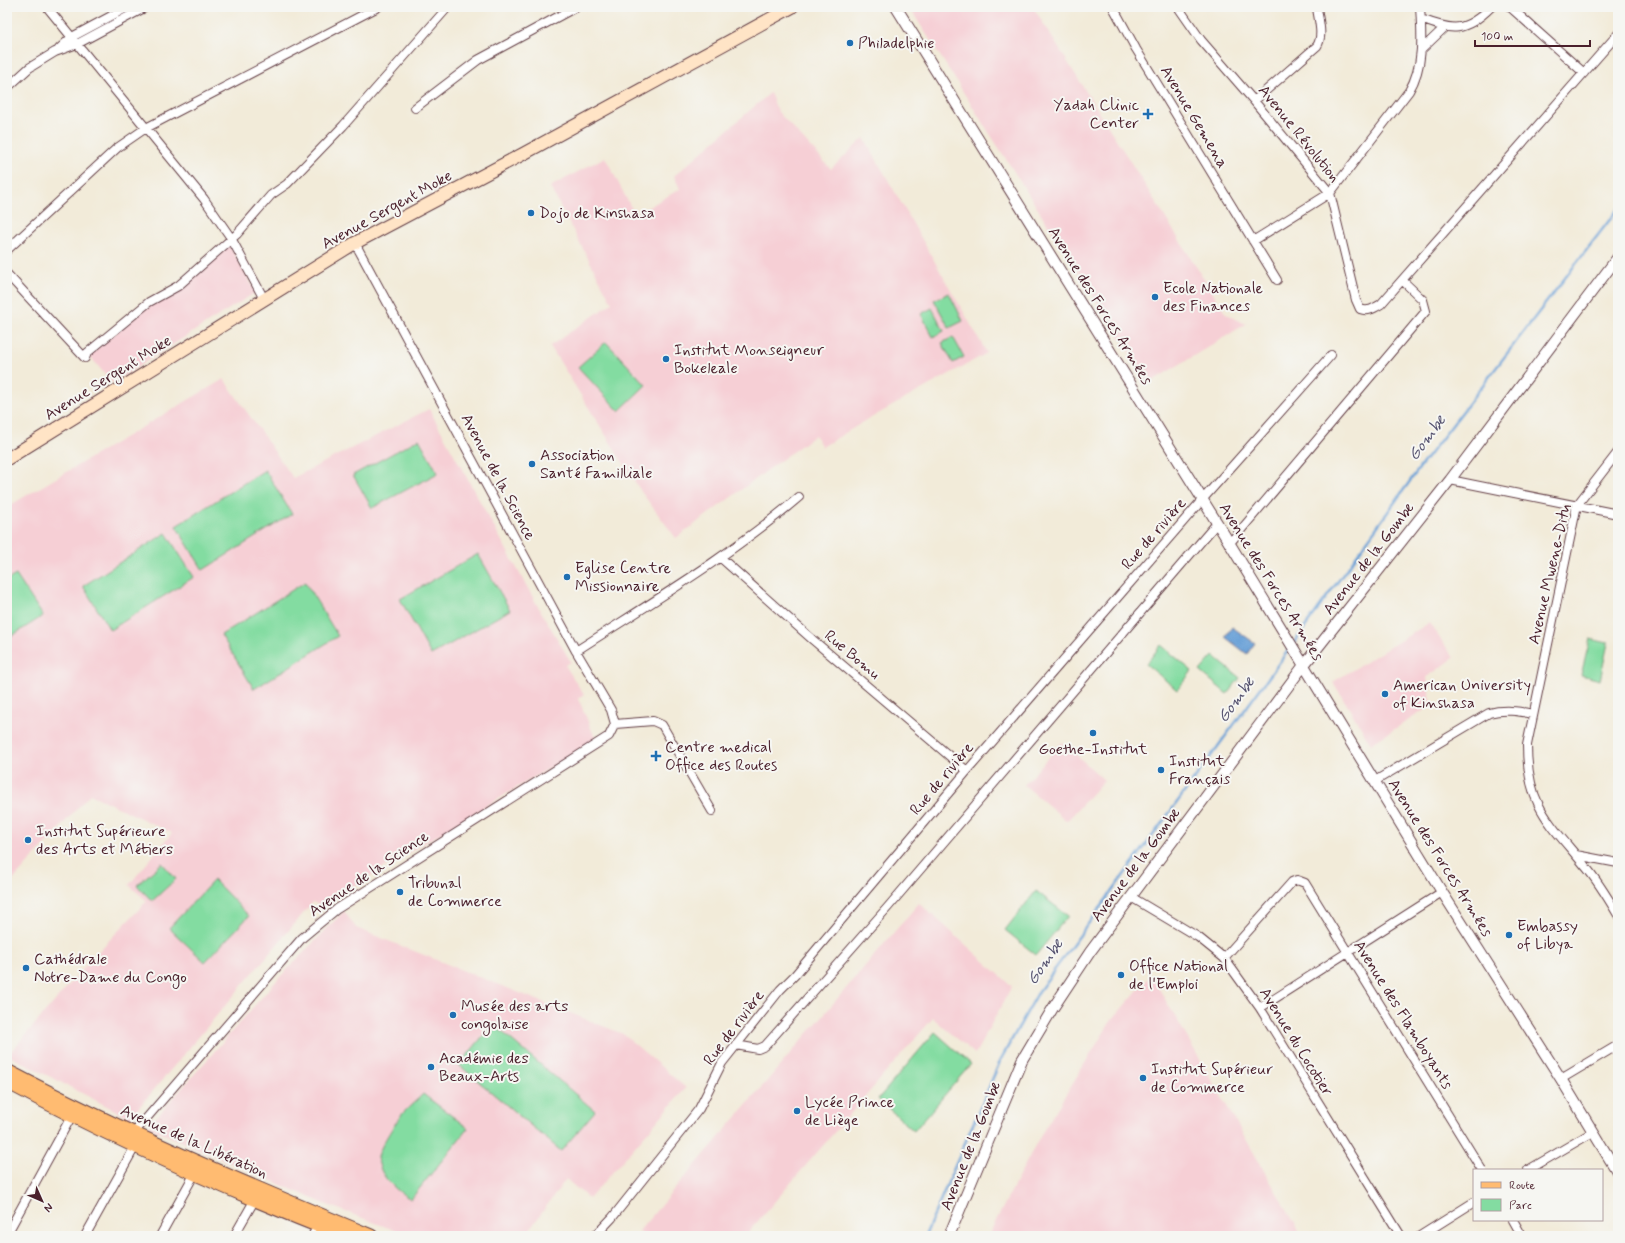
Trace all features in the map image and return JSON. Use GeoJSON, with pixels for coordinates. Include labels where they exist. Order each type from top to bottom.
{"type":"FeatureCollection","features":[{"type":"Feature","properties":{"kind":"main road","name":"Avenue Sergent Moke"},"geometry":{"type":"LineString","coordinates":[[7,459],[355,243],[523,154],[792,7]]}},
{"type":"Feature","properties":{"kind":"main road","name":"Avenue de la Libération"},"geometry":{"type":"LineString","coordinates":[[7,1080],[134,1140],[195,1173],[315,1231],[344,1236]]}},
{"type":"Feature","properties":{"kind":"main road","name":"Avenue de la Libération"},"geometry":{"type":"LineString","coordinates":[[7,1080],[71,1116],[248,1185],[371,1236]]}},
{"type":"Feature","properties":{"kind":"street"},"geometry":{"type":"LineString","coordinates":[[47,7],[204,199],[231,238],[264,299]]}},
{"type":"Feature","properties":{"kind":"street"},"geometry":{"type":"LineString","coordinates":[[7,88],[29,68],[128,7]]}},
{"type":"Feature","properties":{"kind":"street"},"geometry":{"type":"LineString","coordinates":[[74,40],[146,7]]}},
{"type":"Feature","properties":{"kind":"street"},"geometry":{"type":"LineString","coordinates":[[7,250],[117,148],[146,128],[378,7]]}},
{"type":"Feature","properties":{"kind":"street"},"geometry":{"type":"LineString","coordinates":[[7,274],[85,358],[87,353],[149,302],[178,286],[237,234],[271,194],[287,184],[343,126],[448,7]]}},
{"type":"Feature","properties":{"kind":"street"},"geometry":{"type":"LineString","coordinates":[[415,108],[478,60],[576,7]]}},
{"type":"Feature","properties":{"kind":"street","name":"Avenue des Forces Armées"},"geometry":{"type":"LineString","coordinates":[[896,7],[1217,523],[1442,892],[1561,1079],[1618,1173]]}},
{"type":"Feature","properties":{"kind":"street","name":"Avenue Gemena"},"geometry":{"type":"LineString","coordinates":[[1113,7],[1136,49],[1277,280]]}},
{"type":"Feature","properties":{"kind":"street","name":"Avenue Révolution"},"geometry":{"type":"LineString","coordinates":[[1178,7],[1200,40],[1254,101],[1330,193],[1356,300],[1360,309],[1365,311],[1372,310],[1380,304],[1402,280]]}},
{"type":"Feature","properties":{"kind":"street"},"geometry":{"type":"LineString","coordinates":[[1254,101],[1320,42],[1317,7]]}},
{"type":"Feature","properties":{"kind":"street"},"geometry":{"type":"LineString","coordinates":[[1253,241],[1330,193],[1409,91],[1418,76],[1421,50],[1420,7]]}},
{"type":"Feature","properties":{"kind":"street"},"geometry":{"type":"LineString","coordinates":[[1420,19],[1444,28],[1460,27],[1470,23],[1491,7]]}},
{"type":"Feature","properties":{"kind":"street"},"geometry":{"type":"LineString","coordinates":[[1510,7],[1584,73]]}},
{"type":"Feature","properties":{"kind":"street"},"geometry":{"type":"LineString","coordinates":[[1421,50],[1444,28]]}},
{"type":"Feature","properties":{"kind":"street"},"geometry":{"type":"LineString","coordinates":[[1229,544],[1426,311],[1423,300],[1402,280],[1618,34]]}},
{"type":"Feature","properties":{"kind":"street","name":"Avenue de la Science"},"geometry":{"type":"LineString","coordinates":[[85,1236],[134,1140],[302,938],[318,923],[337,909],[609,736],[615,724],[611,710],[576,651],[355,243]]}},
{"type":"Feature","properties":{"kind":"street","name":"Avenue de la Gombe"},"geometry":{"type":"LineString","coordinates":[[950,1236],[1022,1060],[1057,1002],[1090,952],[1304,665],[1450,480],[1618,257]]}},
{"type":"Feature","properties":{"kind":"street","name":"Rue de rivière"},"geometry":{"type":"LineString","coordinates":[[595,1236],[612,1218],[699,1109],[722,1063],[780,990],[795,975],[967,771],[1202,500],[1331,355]]}},
{"type":"Feature","properties":{"kind":"street","name":"Avenue Mwene-Ditu"},"geometry":{"type":"LineString","coordinates":[[1618,452],[1577,505],[1527,745],[1527,767],[1530,783],[1536,799],[1546,817],[1602,888],[1618,915]]}},
{"type":"Feature","properties":{"kind":"street"},"geometry":{"type":"LineString","coordinates":[[1450,480],[1618,514]]}},
{"type":"Feature","properties":{"kind":"street"},"geometry":{"type":"LineString","coordinates":[[576,651],[721,558],[763,528],[798,498]]}},
{"type":"Feature","properties":{"kind":"street"},"geometry":{"type":"LineString","coordinates":[[736,1045],[758,1049],[766,1046],[888,907],[1217,523]]}},
{"type":"Feature","properties":{"kind":"street","name":"Rue Bomu"},"geometry":{"type":"LineString","coordinates":[[721,558],[819,645],[967,771]]}},
{"type":"Feature","properties":{"kind":"street"},"geometry":{"type":"LineString","coordinates":[[1375,781],[1489,713],[1499,710],[1512,710],[1533,714]]}},
{"type":"Feature","properties":{"kind":"street"},"geometry":{"type":"LineString","coordinates":[[615,724],[653,721],[662,725],[712,811]]}},
{"type":"Feature","properties":{"kind":"street"},"geometry":{"type":"LineString","coordinates":[[1576,855],[1618,863]]}},
{"type":"Feature","properties":{"kind":"street","name":"Avenue des Flamboyants"},"geometry":{"type":"LineString","coordinates":[[1224,958],[1292,882],[1297,880],[1305,883],[1481,1169]]}},
{"type":"Feature","properties":{"kind":"street"},"geometry":{"type":"LineString","coordinates":[[1260,1008],[1442,892]]}},
{"type":"Feature","properties":{"kind":"street","name":"Avenue du Cocotier"},"geometry":{"type":"LineString","coordinates":[[1131,897],[1198,937],[1224,958],[1260,1008],[1401,1236]]}},
{"type":"Feature","properties":{"kind":"street"},"geometry":{"type":"LineString","coordinates":[[1561,1079],[1618,1045]]}},
{"type":"Feature","properties":{"kind":"street"},"geometry":{"type":"LineString","coordinates":[[7,1234],[71,1116]]}},
{"type":"Feature","properties":{"kind":"street"},"geometry":{"type":"LineString","coordinates":[[1530,1169],[1593,1132]]}},
{"type":"Feature","properties":{"kind":"street"},"geometry":{"type":"LineString","coordinates":[[160,1236],[195,1173]]}},
{"type":"Feature","properties":{"kind":"street"},"geometry":{"type":"LineString","coordinates":[[234,1236],[254,1201]]}},
{"type":"Feature","properties":{"kind":"street"},"geometry":{"type":"LineString","coordinates":[[1420,1236],[1473,1203]]}},
{"type":"Feature","properties":{"kind":"street"},"geometry":{"type":"LineString","coordinates":[[1513,1221],[1522,1236]]}},
{"type":"Feature","properties":{"kind":"shaded area"},"geometry":{"type":"Polygon","coordinates":[[[909,7],[1033,7],[1226,314],[1246,324],[1149,383],[909,7]]]}},
{"type":"Feature","properties":{"kind":"shaded area"},"geometry":{"type":"Polygon","coordinates":[[[770,93],[778,112],[831,169],[864,138],[987,353],[822,447],[815,435],[676,538],[642,493],[550,346],[612,303],[550,187],[605,157],[635,215],[680,189],[674,176],[770,93]]]}},
{"type":"Feature","properties":{"kind":"shaded area"},"geometry":{"type":"Polygon","coordinates":[[[229,245],[256,292],[112,383],[89,355],[149,305],[160,302],[184,284],[229,245]]]}},
{"type":"Feature","properties":{"kind":"shaded area"},"geometry":{"type":"Polygon","coordinates":[[[224,379],[293,478],[429,409],[536,603],[571,662],[565,665],[584,695],[578,698],[596,740],[320,906],[313,902],[130,1118],[8,1055],[98,952],[147,901],[129,885],[172,833],[90,794],[7,887],[7,507],[224,379]]]}},
{"type":"Feature","properties":{"kind":"shaded area","name":"American University of Kinshasa"},"geometry":{"type":"Polygon","coordinates":[[[1429,623],[1454,658],[1427,677],[1431,706],[1371,744],[1333,682],[1429,623]]]}},
{"type":"Feature","properties":{"kind":"shaded area"},"geometry":{"type":"Polygon","coordinates":[[[1062,742],[1104,780],[1067,821],[1024,785],[1062,742]]]}},
{"type":"Feature","properties":{"kind":"shaded area","name":"Lycée Prince de Liège"},"geometry":{"type":"Polygon","coordinates":[[[919,903],[1012,986],[975,1054],[933,1018],[745,1236],[644,1236],[639,1231],[919,903]]]}},
{"type":"Feature","properties":{"kind":"shaded area","name":"Académie des Beaux-Arts"},"geometry":{"type":"Polygon","coordinates":[[[344,911],[356,928],[623,1034],[686,1088],[589,1199],[566,1179],[525,1236],[410,1236],[325,1204],[148,1127],[278,979],[344,911]]]}},
{"type":"Feature","properties":{"kind":"shaded area","name":"Institut Supérieur de Commerce"},"geometry":{"type":"Polygon","coordinates":[[[1151,975],[1302,1236],[988,1236],[1040,1136],[1111,1021],[1151,975]]]}},
{"type":"Feature","properties":{"kind":"green space"},"geometry":{"type":"Polygon","coordinates":[[[949,293],[963,321],[949,328],[934,300],[949,293]]]}},
{"type":"Feature","properties":{"kind":"green space"},"geometry":{"type":"Polygon","coordinates":[[[932,308],[944,331],[933,337],[921,314],[932,308]]]}},
{"type":"Feature","properties":{"kind":"green space"},"geometry":{"type":"Polygon","coordinates":[[[953,337],[964,357],[953,363],[942,343],[953,337]]]}},
{"type":"Feature","properties":{"kind":"green space"},"geometry":{"type":"Polygon","coordinates":[[[606,342],[646,385],[619,411],[578,367],[606,342]]]}},
{"type":"Feature","properties":{"kind":"green space"},"geometry":{"type":"Polygon","coordinates":[[[419,439],[438,473],[372,508],[353,475],[419,439]]]}},
{"type":"Feature","properties":{"kind":"green space"},"geometry":{"type":"Polygon","coordinates":[[[265,470],[292,514],[203,570],[176,526],[265,470]]]}},
{"type":"Feature","properties":{"kind":"green space"},"geometry":{"type":"Polygon","coordinates":[[[166,533],[194,577],[110,630],[83,586],[166,533]]]}},
{"type":"Feature","properties":{"kind":"green space"},"geometry":{"type":"Polygon","coordinates":[[[478,554],[510,610],[431,655],[400,599],[478,554]]]}},
{"type":"Feature","properties":{"kind":"green space"},"geometry":{"type":"Polygon","coordinates":[[[16,575],[43,616],[7,639],[7,580],[16,575]]]}},
{"type":"Feature","properties":{"kind":"green space"},"geometry":{"type":"Polygon","coordinates":[[[305,582],[338,636],[254,689],[221,635],[305,582]]]}},
{"type":"Feature","properties":{"kind":"green space"},"geometry":{"type":"Polygon","coordinates":[[[1590,639],[1608,643],[1600,680],[1581,675],[1590,639]]]}},
{"type":"Feature","properties":{"kind":"green space"},"geometry":{"type":"Polygon","coordinates":[[[1161,645],[1192,671],[1177,690],[1146,664],[1161,645]]]}},
{"type":"Feature","properties":{"kind":"green space"},"geometry":{"type":"Polygon","coordinates":[[[1213,656],[1240,678],[1227,694],[1200,671],[1213,656]]]}},
{"type":"Feature","properties":{"kind":"green space"},"geometry":{"type":"Polygon","coordinates":[[[162,863],[176,879],[152,901],[137,885],[162,863]]]}},
{"type":"Feature","properties":{"kind":"green space"},"geometry":{"type":"Polygon","coordinates":[[[214,880],[249,916],[205,962],[169,928],[214,880]]]}},
{"type":"Feature","properties":{"kind":"green space"},"geometry":{"type":"Polygon","coordinates":[[[1036,891],[1068,916],[1036,955],[1005,930],[1036,891]]]}},
{"type":"Feature","properties":{"kind":"green space"},"geometry":{"type":"Polygon","coordinates":[[[493,1024],[595,1111],[561,1151],[459,1065],[493,1024]]]}},
{"type":"Feature","properties":{"kind":"green space"},"geometry":{"type":"Polygon","coordinates":[[[935,1032],[971,1064],[914,1131],[878,1099],[935,1032]]]}},
{"type":"Feature","properties":{"kind":"green space"},"geometry":{"type":"Polygon","coordinates":[[[423,1094],[468,1128],[411,1199],[389,1182],[381,1171],[378,1158],[384,1142],[403,1113],[423,1094]]]}},
{"type":"Feature","properties":{"kind":"water"},"geometry":{"type":"Polygon","coordinates":[[[1232,627],[1255,643],[1247,654],[1225,637],[1232,627]]]}},
{"type":"Feature","properties":{"kind":"waterway","name":"Gombe"},"geometry":{"type":"LineString","coordinates":[[1293,644],[1423,463],[1618,209]]}},
{"type":"Feature","properties":{"kind":"waterway","name":"Gombe"},"geometry":{"type":"LineString","coordinates":[[925,1236],[1001,1059],[1039,991],[1290,648]]}},
{"type":"Feature","properties":{"kind":"place","name":"Philadelphie"},"geometry":{"type":"Point","coordinates":[850,43]}},
{"type":"Feature","properties":{"kind":"place","name":"Yadah Clinic Center"},"geometry":{"type":"Point","coordinates":[1148,114]}},
{"type":"Feature","properties":{"kind":"place","name":"Dojo de Kinshasa"},"geometry":{"type":"Point","coordinates":[531,213]}},
{"type":"Feature","properties":{"kind":"place","name":"Ecole Nationale des Finances"},"geometry":{"type":"Point","coordinates":[1155,297]}},
{"type":"Feature","properties":{"kind":"place","name":"Institut Monseigneur Bokeleale"},"geometry":{"type":"Point","coordinates":[666,359]}},
{"type":"Feature","properties":{"kind":"place","name":"Association Santé Familliale"},"geometry":{"type":"Point","coordinates":[532,464]}},
{"type":"Feature","properties":{"kind":"place","name":"Eglise Centre Missionnaire"},"geometry":{"type":"Point","coordinates":[567,577]}},
{"type":"Feature","properties":{"kind":"place","name":"American University of Kinshasa"},"geometry":{"type":"Point","coordinates":[1385,694]}},
{"type":"Feature","properties":{"kind":"place","name":"Goethe-Institut"},"geometry":{"type":"Point","coordinates":[1093,733]}},
{"type":"Feature","properties":{"kind":"place","name":"Centre medical Office des Routes"},"geometry":{"type":"Point","coordinates":[656,756]}},
{"type":"Feature","properties":{"kind":"place","name":"Institut Français"},"geometry":{"type":"Point","coordinates":[1161,770]}},
{"type":"Feature","properties":{"kind":"place","name":"Institut Supérieure des Arts et Métiers"},"geometry":{"type":"Point","coordinates":[28,840]}},
{"type":"Feature","properties":{"kind":"place","name":"Tribunal de Commerce"},"geometry":{"type":"Point","coordinates":[400,892]}},
{"type":"Feature","properties":{"kind":"place","name":"Embassy of Libya"},"geometry":{"type":"Point","coordinates":[1509,935]}},
{"type":"Feature","properties":{"kind":"place","name":"Cathédrale Notre-Dame du Congo"},"geometry":{"type":"Point","coordinates":[26,968]}},
{"type":"Feature","properties":{"kind":"place","name":"Office National de l'Emploi"},"geometry":{"type":"Point","coordinates":[1121,975]}},
{"type":"Feature","properties":{"kind":"place","name":"Musée des arts congolaise"},"geometry":{"type":"Point","coordinates":[453,1015]}},
{"type":"Feature","properties":{"kind":"place","name":"Académie des Beaux-Arts"},"geometry":{"type":"Point","coordinates":[431,1067]}},
{"type":"Feature","properties":{"kind":"place","name":"Institut Supérieur de Commerce"},"geometry":{"type":"Point","coordinates":[1143,1078]}},
{"type":"Feature","properties":{"kind":"place","name":"Lycée Prince de Liège"},"geometry":{"type":"Point","coordinates":[797,1111]}}]}
